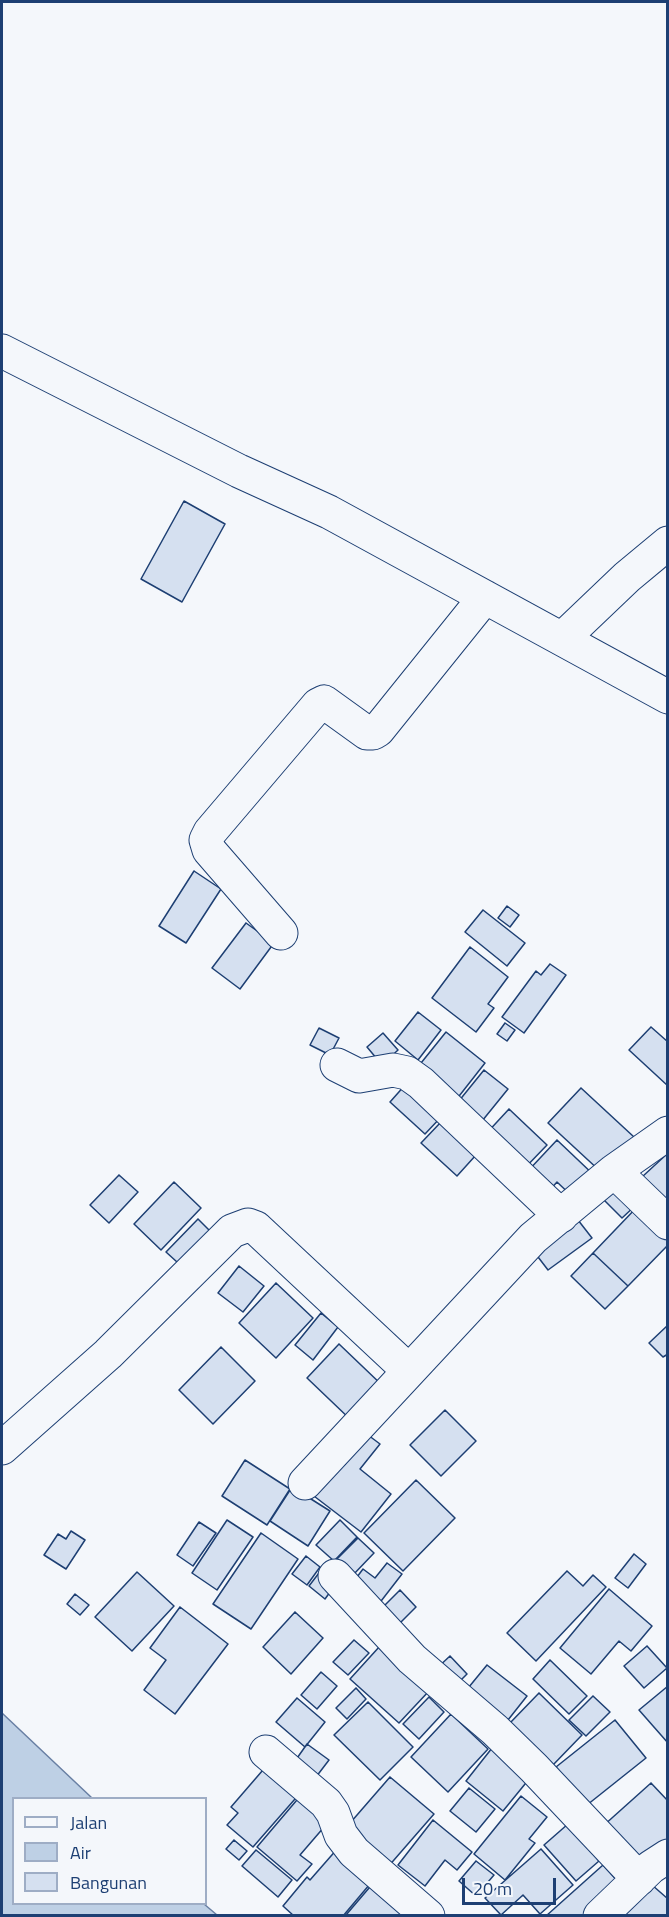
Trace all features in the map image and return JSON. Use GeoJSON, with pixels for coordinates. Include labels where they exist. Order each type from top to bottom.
{"type":"FeatureCollection","features":[{"type":"Feature","properties":{"kind":"street"},"geometry":{"type":"LineString","coordinates":[[2,351],[228,466],[329,513],[668,697]]}},
{"type":"Feature","properties":{"kind":"street"},"geometry":{"type":"LineString","coordinates":[[562,639],[668,543]]}},
{"type":"Feature","properties":{"kind":"street"},"geometry":{"type":"LineString","coordinates":[[281,933],[209,850],[206,840],[210,832],[318,705],[324,702],[367,732],[374,733],[378,730],[485,597]]}},
{"type":"Feature","properties":{"kind":"street"},"geometry":{"type":"LineString","coordinates":[[337,1065],[359,1076],[393,1070],[407,1073],[421,1083],[561,1216]]}},
{"type":"Feature","properties":{"kind":"street"},"geometry":{"type":"LineString","coordinates":[[305,1483],[533,1238],[614,1171],[668,1133]]}},
{"type":"Feature","properties":{"kind":"street"},"geometry":{"type":"LineString","coordinates":[[614,1171],[668,1223]]}},
{"type":"Feature","properties":{"kind":"street"},"geometry":{"type":"LineString","coordinates":[[2,1448],[108,1354],[232,1231],[248,1225],[256,1228],[409,1371]]}},
{"type":"Feature","properties":{"kind":"street"},"geometry":{"type":"LineString","coordinates":[[335,1576],[412,1659],[495,1730],[534,1768],[656,1872],[600,1916]]}},
{"type":"Feature","properties":{"kind":"street"},"geometry":{"type":"LineString","coordinates":[[266,1752],[326,1803],[333,1813],[341,1835],[354,1852],[428,1916]]}},
{"type":"Feature","properties":{"kind":"water"},"geometry":{"type":"Polygon","coordinates":[[[2,1713],[91,1797],[12,1797],[12,1905],[205,1905],[217,1915],[2,1915],[2,1713]]]}},
{"type":"Feature","properties":{"kind":"building"},"geometry":{"type":"Polygon","coordinates":[[[184,501],[225,524],[182,602],[141,579],[184,501]]]}},
{"type":"Feature","properties":{"kind":"building"},"geometry":{"type":"Polygon","coordinates":[[[194,871],[221,889],[186,943],[159,926],[194,871]]]}},
{"type":"Feature","properties":{"kind":"building"},"geometry":{"type":"Polygon","coordinates":[[[507,906],[519,915],[510,927],[498,918],[507,906]]]}},
{"type":"Feature","properties":{"kind":"building"},"geometry":{"type":"Polygon","coordinates":[[[483,910],[525,943],[507,966],[465,932],[483,910]]]}},
{"type":"Feature","properties":{"kind":"building"},"geometry":{"type":"Polygon","coordinates":[[[246,923],[274,943],[240,989],[212,968],[246,923]]]}},
{"type":"Feature","properties":{"kind":"building"},"geometry":{"type":"Polygon","coordinates":[[[470,947],[508,977],[488,1004],[494,1008],[476,1032],[432,998],[470,947]]]}},
{"type":"Feature","properties":{"kind":"building"},"geometry":{"type":"Polygon","coordinates":[[[550,964],[566,975],[524,1033],[502,1017],[536,971],[541,975],[550,964]]]}},
{"type":"Feature","properties":{"kind":"building"},"geometry":{"type":"Polygon","coordinates":[[[418,1012],[441,1030],[418,1060],[395,1041],[418,1012]]]}},
{"type":"Feature","properties":{"kind":"building"},"geometry":{"type":"Polygon","coordinates":[[[505,1023],[515,1030],[507,1041],[497,1034],[505,1023]]]}},
{"type":"Feature","properties":{"kind":"building"},"geometry":{"type":"Polygon","coordinates":[[[651,1027],[668,1042],[668,1086],[629,1050],[651,1027]]]}},
{"type":"Feature","properties":{"kind":"building"},"geometry":{"type":"Polygon","coordinates":[[[319,1028],[339,1038],[330,1055],[310,1045],[319,1028]]]}},
{"type":"Feature","properties":{"kind":"building"},"geometry":{"type":"Polygon","coordinates":[[[446,1032],[485,1063],[456,1100],[417,1068],[446,1032]]]}},
{"type":"Feature","properties":{"kind":"building"},"geometry":{"type":"Polygon","coordinates":[[[383,1033],[398,1050],[382,1065],[367,1047],[383,1033]]]}},
{"type":"Feature","properties":{"kind":"building"},"geometry":{"type":"Polygon","coordinates":[[[484,1070],[508,1089],[478,1126],[454,1107],[484,1070]]]}},
{"type":"Feature","properties":{"kind":"building"},"geometry":{"type":"Polygon","coordinates":[[[406,1084],[442,1116],[425,1134],[390,1102],[406,1084]]]}},
{"type":"Feature","properties":{"kind":"building"},"geometry":{"type":"Polygon","coordinates":[[[581,1088],[634,1137],[601,1172],[548,1123],[581,1088]]]}},
{"type":"Feature","properties":{"kind":"building"},"geometry":{"type":"Polygon","coordinates":[[[509,1109],[547,1145],[521,1172],[484,1136],[509,1109]]]}},
{"type":"Feature","properties":{"kind":"building"},"geometry":{"type":"Polygon","coordinates":[[[441,1122],[476,1155],[457,1176],[421,1143],[441,1122]]]}},
{"type":"Feature","properties":{"kind":"building"},"geometry":{"type":"Polygon","coordinates":[[[557,1140],[597,1178],[576,1200],[557,1182],[547,1193],[526,1173],[557,1140]]]}},
{"type":"Feature","properties":{"kind":"building"},"geometry":{"type":"Polygon","coordinates":[[[668,1153],[668,1204],[642,1177],[668,1153]]]}},
{"type":"Feature","properties":{"kind":"building"},"geometry":{"type":"Polygon","coordinates":[[[119,1175],[138,1192],[109,1223],[90,1205],[119,1175]]]}},
{"type":"Feature","properties":{"kind":"building"},"geometry":{"type":"Polygon","coordinates":[[[174,1182],[201,1208],[161,1250],[134,1224],[174,1182]]]}},
{"type":"Feature","properties":{"kind":"building"},"geometry":{"type":"Polygon","coordinates":[[[619,1186],[637,1204],[622,1218],[604,1200],[619,1186]]]}},
{"type":"Feature","properties":{"kind":"building"},"geometry":{"type":"Polygon","coordinates":[[[638,1206],[668,1235],[668,1245],[628,1286],[593,1253],[638,1206]]]}},
{"type":"Feature","properties":{"kind":"building"},"geometry":{"type":"Polygon","coordinates":[[[198,1219],[219,1240],[188,1272],[166,1252],[198,1219]]]}},
{"type":"Feature","properties":{"kind":"building"},"geometry":{"type":"Polygon","coordinates":[[[578,1220],[592,1238],[548,1270],[535,1253],[578,1220]]]}},
{"type":"Feature","properties":{"kind":"building"},"geometry":{"type":"Polygon","coordinates":[[[593,1253],[628,1286],[605,1309],[571,1276],[593,1253]]]}},
{"type":"Feature","properties":{"kind":"building"},"geometry":{"type":"Polygon","coordinates":[[[239,1266],[264,1286],[243,1312],[218,1293],[239,1266]]]}},
{"type":"Feature","properties":{"kind":"building"},"geometry":{"type":"Polygon","coordinates":[[[276,1283],[313,1318],[276,1358],[239,1323],[276,1283]]]}},
{"type":"Feature","properties":{"kind":"building"},"geometry":{"type":"Polygon","coordinates":[[[321,1313],[338,1327],[313,1360],[295,1345],[321,1313]]]}},
{"type":"Feature","properties":{"kind":"building"},"geometry":{"type":"Polygon","coordinates":[[[668,1325],[668,1354],[663,1357],[649,1343],[668,1325]]]}},
{"type":"Feature","properties":{"kind":"building"},"geometry":{"type":"Polygon","coordinates":[[[339,1344],[384,1387],[352,1421],[307,1378],[339,1344]]]}},
{"type":"Feature","properties":{"kind":"building"},"geometry":{"type":"Polygon","coordinates":[[[221,1347],[255,1381],[213,1424],[179,1390],[221,1347]]]}},
{"type":"Feature","properties":{"kind":"building"},"geometry":{"type":"Polygon","coordinates":[[[445,1410],[476,1441],[441,1476],[410,1445],[445,1410]]]}},
{"type":"Feature","properties":{"kind":"building"},"geometry":{"type":"Polygon","coordinates":[[[360,1429],[380,1444],[360,1469],[391,1494],[361,1532],[310,1493],[360,1429]]]}},
{"type":"Feature","properties":{"kind":"building"},"geometry":{"type":"Polygon","coordinates":[[[245,1460],[290,1489],[267,1525],[222,1496],[245,1460]]]}},
{"type":"Feature","properties":{"kind":"building"},"geometry":{"type":"Polygon","coordinates":[[[416,1480],[455,1518],[403,1571],[364,1533],[416,1480]]]}},
{"type":"Feature","properties":{"kind":"building"},"geometry":{"type":"Polygon","coordinates":[[[292,1487],[330,1511],[308,1546],[270,1521],[292,1487]]]}},
{"type":"Feature","properties":{"kind":"building"},"geometry":{"type":"Polygon","coordinates":[[[227,1520],[253,1537],[217,1590],[192,1573],[227,1520]]]}},
{"type":"Feature","properties":{"kind":"building"},"geometry":{"type":"Polygon","coordinates":[[[340,1520],[357,1537],[334,1561],[316,1545],[340,1520]]]}},
{"type":"Feature","properties":{"kind":"building"},"geometry":{"type":"Polygon","coordinates":[[[199,1522],[216,1533],[193,1566],[177,1555],[199,1522]]]}},
{"type":"Feature","properties":{"kind":"building"},"geometry":{"type":"Polygon","coordinates":[[[71,1531],[85,1540],[66,1569],[44,1555],[58,1534],[66,1539],[71,1531]]]}},
{"type":"Feature","properties":{"kind":"building"},"geometry":{"type":"Polygon","coordinates":[[[261,1533],[298,1559],[251,1629],[213,1604],[261,1533]]]}},
{"type":"Feature","properties":{"kind":"building"},"geometry":{"type":"Polygon","coordinates":[[[358,1538],[374,1553],[352,1576],[336,1560],[358,1538]]]}},
{"type":"Feature","properties":{"kind":"building"},"geometry":{"type":"Polygon","coordinates":[[[634,1554],[646,1564],[628,1588],[615,1578],[634,1554]]]}},
{"type":"Feature","properties":{"kind":"building"},"geometry":{"type":"Polygon","coordinates":[[[306,1556],[320,1567],[307,1585],[292,1574],[306,1556]]]}},
{"type":"Feature","properties":{"kind":"building"},"geometry":{"type":"Polygon","coordinates":[[[387,1563],[402,1574],[378,1605],[351,1585],[363,1569],[375,1578],[387,1563]]]}},
{"type":"Feature","properties":{"kind":"building"},"geometry":{"type":"Polygon","coordinates":[[[322,1569],[338,1581],[325,1599],[309,1586],[322,1569]]]}},
{"type":"Feature","properties":{"kind":"building"},"geometry":{"type":"Polygon","coordinates":[[[567,1571],[583,1586],[593,1575],[606,1587],[536,1661],[507,1633],[567,1571]]]}},
{"type":"Feature","properties":{"kind":"building"},"geometry":{"type":"Polygon","coordinates":[[[137,1572],[174,1606],[132,1651],[95,1617],[137,1572]]]}},
{"type":"Feature","properties":{"kind":"building"},"geometry":{"type":"Polygon","coordinates":[[[609,1589],[652,1626],[631,1651],[619,1641],[591,1674],[560,1648],[609,1589]]]}},
{"type":"Feature","properties":{"kind":"building"},"geometry":{"type":"Polygon","coordinates":[[[400,1590],[416,1607],[399,1624],[383,1607],[400,1590]]]}},
{"type":"Feature","properties":{"kind":"building"},"geometry":{"type":"Polygon","coordinates":[[[75,1594],[89,1605],[80,1615],[67,1604],[75,1594]]]}},
{"type":"Feature","properties":{"kind":"building"},"geometry":{"type":"Polygon","coordinates":[[[180,1607],[228,1644],[175,1714],[144,1690],[166,1660],[150,1648],[180,1607]]]}},
{"type":"Feature","properties":{"kind":"building"},"geometry":{"type":"Polygon","coordinates":[[[295,1612],[323,1638],[291,1674],[263,1647],[295,1612]]]}},
{"type":"Feature","properties":{"kind":"building"},"geometry":{"type":"Polygon","coordinates":[[[354,1640],[369,1653],[348,1675],[333,1662],[354,1640]]]}},
{"type":"Feature","properties":{"kind":"building"},"geometry":{"type":"Polygon","coordinates":[[[380,1646],[429,1691],[399,1723],[350,1679],[380,1646]]]}},
{"type":"Feature","properties":{"kind":"building"},"geometry":{"type":"Polygon","coordinates":[[[647,1646],[667,1668],[644,1688],[624,1666],[647,1646]]]}},
{"type":"Feature","properties":{"kind":"building"},"geometry":{"type":"Polygon","coordinates":[[[450,1656],[467,1674],[453,1688],[436,1669],[450,1656]]]}},
{"type":"Feature","properties":{"kind":"building"},"geometry":{"type":"Polygon","coordinates":[[[550,1660],[587,1696],[569,1714],[533,1679],[550,1660]]]}},
{"type":"Feature","properties":{"kind":"building"},"geometry":{"type":"Polygon","coordinates":[[[487,1665],[527,1696],[504,1725],[464,1693],[487,1665]]]}},
{"type":"Feature","properties":{"kind":"building"},"geometry":{"type":"Polygon","coordinates":[[[321,1672],[337,1686],[317,1709],[301,1695],[321,1672]]]}},
{"type":"Feature","properties":{"kind":"building"},"geometry":{"type":"Polygon","coordinates":[[[668,1686],[668,1743],[639,1710],[668,1686]]]}},
{"type":"Feature","properties":{"kind":"building"},"geometry":{"type":"Polygon","coordinates":[[[356,1688],[366,1699],[347,1719],[336,1708],[356,1688]]]}},
{"type":"Feature","properties":{"kind":"building"},"geometry":{"type":"Polygon","coordinates":[[[539,1693],[582,1735],[552,1766],[509,1724],[539,1693]]]}},
{"type":"Feature","properties":{"kind":"building"},"geometry":{"type":"Polygon","coordinates":[[[593,1696],[610,1712],[586,1736],[569,1720],[593,1696]]]}},
{"type":"Feature","properties":{"kind":"building"},"geometry":{"type":"Polygon","coordinates":[[[429,1697],[444,1712],[419,1739],[403,1724],[429,1697]]]}},
{"type":"Feature","properties":{"kind":"building"},"geometry":{"type":"Polygon","coordinates":[[[297,1698],[325,1722],[305,1747],[276,1722],[297,1698]]]}},
{"type":"Feature","properties":{"kind":"building"},"geometry":{"type":"Polygon","coordinates":[[[368,1702],[413,1747],[380,1780],[334,1735],[368,1702]]]}},
{"type":"Feature","properties":{"kind":"building"},"geometry":{"type":"Polygon","coordinates":[[[451,1714],[488,1749],[448,1792],[411,1757],[451,1714]]]}},
{"type":"Feature","properties":{"kind":"building"},"geometry":{"type":"Polygon","coordinates":[[[615,1720],[646,1758],[587,1805],[556,1767],[615,1720]]]}},
{"type":"Feature","properties":{"kind":"building"},"geometry":{"type":"Polygon","coordinates":[[[496,1743],[534,1773],[503,1811],[466,1781],[496,1743]]]}},
{"type":"Feature","properties":{"kind":"building"},"geometry":{"type":"Polygon","coordinates":[[[307,1744],[329,1760],[316,1777],[295,1761],[307,1744]]]}},
{"type":"Feature","properties":{"kind":"building"},"geometry":{"type":"Polygon","coordinates":[[[269,1763],[302,1791],[253,1847],[227,1825],[238,1813],[231,1807],[269,1763]]]}},
{"type":"Feature","properties":{"kind":"building"},"geometry":{"type":"Polygon","coordinates":[[[390,1777],[434,1814],[387,1868],[344,1830],[390,1777]]]}},
{"type":"Feature","properties":{"kind":"building"},"geometry":{"type":"Polygon","coordinates":[[[651,1783],[668,1801],[668,1839],[639,1865],[603,1826],[651,1783]]]}},
{"type":"Feature","properties":{"kind":"building"},"geometry":{"type":"Polygon","coordinates":[[[469,1788],[495,1809],[476,1832],[450,1811],[469,1788]]]}},
{"type":"Feature","properties":{"kind":"building"},"geometry":{"type":"Polygon","coordinates":[[[302,1794],[331,1819],[300,1855],[312,1864],[297,1881],[257,1847],[302,1794]]]}},
{"type":"Feature","properties":{"kind":"building"},"geometry":{"type":"Polygon","coordinates":[[[521,1796],[547,1817],[529,1839],[535,1843],[505,1880],[474,1854],[521,1796]]]}},
{"type":"Feature","properties":{"kind":"building"},"geometry":{"type":"Polygon","coordinates":[[[433,1820],[472,1852],[457,1870],[445,1860],[425,1886],[398,1865],[433,1820]]]}},
{"type":"Feature","properties":{"kind":"building"},"geometry":{"type":"Polygon","coordinates":[[[568,1824],[599,1861],[576,1881],[544,1845],[568,1824]]]}},
{"type":"Feature","properties":{"kind":"building"},"geometry":{"type":"Polygon","coordinates":[[[234,1840],[247,1851],[239,1860],[226,1849],[234,1840]]]}},
{"type":"Feature","properties":{"kind":"building"},"geometry":{"type":"Polygon","coordinates":[[[338,1848],[375,1878],[343,1916],[294,1916],[283,1906],[307,1877],[310,1880],[338,1848]]]}},
{"type":"Feature","properties":{"kind":"building"},"geometry":{"type":"Polygon","coordinates":[[[541,1849],[573,1885],[540,1914],[523,1895],[501,1915],[485,1898],[541,1849]]]}},
{"type":"Feature","properties":{"kind":"building"},"geometry":{"type":"Polygon","coordinates":[[[256,1850],[292,1880],[278,1897],[242,1866],[256,1850]]]}},
{"type":"Feature","properties":{"kind":"building"},"geometry":{"type":"Polygon","coordinates":[[[476,1861],[494,1875],[476,1896],[459,1881],[476,1861]]]}},
{"type":"Feature","properties":{"kind":"building"},"geometry":{"type":"Polygon","coordinates":[[[603,1865],[621,1885],[587,1916],[546,1916],[603,1865]]]}},
{"type":"Feature","properties":{"kind":"building"},"geometry":{"type":"Polygon","coordinates":[[[375,1881],[414,1916],[346,1915],[375,1881]]]}},
{"type":"Feature","properties":{"kind":"building"},"geometry":{"type":"Polygon","coordinates":[[[652,1885],[668,1899],[668,1916],[622,1916],[652,1885]]]}}]}
